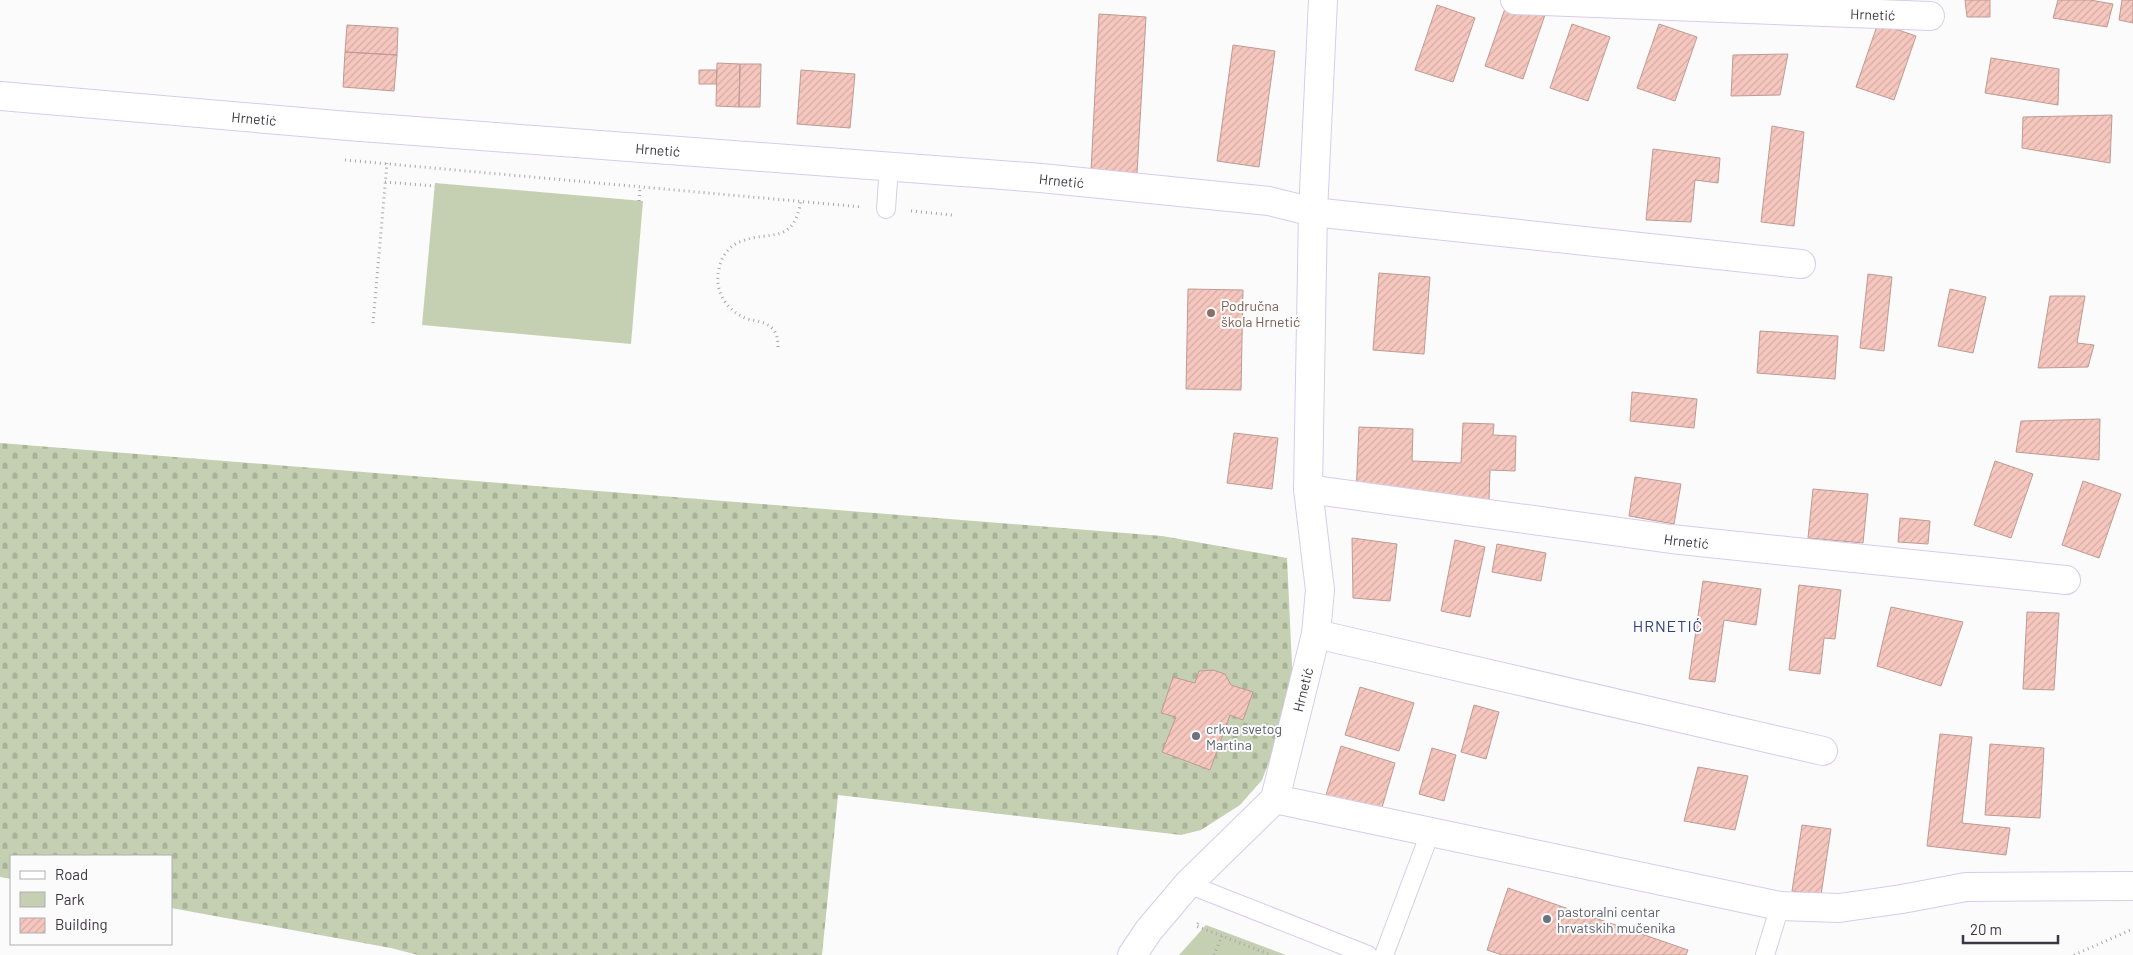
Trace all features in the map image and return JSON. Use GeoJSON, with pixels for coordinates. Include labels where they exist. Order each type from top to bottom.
{"type":"FeatureCollection","features":[{"type":"Feature","properties":{"kind":"street","name":"Hrnetić"},"geometry":{"type":"LineString","coordinates":[[1275,799],[1316,634],[1320,590],[1308,489],[1313,212],[1323,0]]}},
{"type":"Feature","properties":{"kind":"street","name":"Hrnetić"},"geometry":{"type":"LineString","coordinates":[[1514,0],[1930,16]]}},
{"type":"Feature","properties":{"kind":"street","name":"Hrnetić"},"geometry":{"type":"LineString","coordinates":[[0,96],[348,126],[1042,178],[1269,201],[1313,212]]}},
{"type":"Feature","properties":{"kind":"street"},"geometry":{"type":"LineString","coordinates":[[1313,212],[1801,264]]}},
{"type":"Feature","properties":{"kind":"street","name":"Hrnetić"},"geometry":{"type":"LineString","coordinates":[[1308,489],[1672,539],[2066,580]]}},
{"type":"Feature","properties":{"kind":"street"},"geometry":{"type":"LineString","coordinates":[[1316,634],[1823,751]]}},
{"type":"Feature","properties":{"kind":"street"},"geometry":{"type":"LineString","coordinates":[[1132,955],[1149,930],[1188,884],[1275,799],[1780,906],[1839,908],[1966,887],[2133,886]]}},
{"type":"Feature","properties":{"kind":"lane"},"geometry":{"type":"LineString","coordinates":[[886,209],[888,166]]}},
{"type":"Feature","properties":{"kind":"lane"},"geometry":{"type":"LineString","coordinates":[[1384,955],[1430,833]]}},
{"type":"Feature","properties":{"kind":"lane"},"geometry":{"type":"LineString","coordinates":[[1188,884],[1368,955]]}},
{"type":"Feature","properties":{"kind":"lane"},"geometry":{"type":"LineString","coordinates":[[1765,955],[1780,906]]}},
{"type":"Feature","properties":{"kind":"path"},"geometry":{"type":"LineString","coordinates":[[345,160],[952,215]]}},
{"type":"Feature","properties":{"kind":"path"},"geometry":{"type":"LineString","coordinates":[[373,323],[387,164]]}},
{"type":"Feature","properties":{"kind":"path"},"geometry":{"type":"LineString","coordinates":[[385,182],[435,186]]}},
{"type":"Feature","properties":{"kind":"path"},"geometry":{"type":"LineString","coordinates":[[639,201],[640,187]]}},
{"type":"Feature","properties":{"kind":"path"},"geometry":{"type":"LineString","coordinates":[[778,346],[778,339],[774,330],[759,320],[746,318],[726,305],[717,286],[717,274],[720,261],[724,255],[740,242],[752,238],[781,234],[792,226],[799,216],[801,201]]}},
{"type":"Feature","properties":{"kind":"path"},"geometry":{"type":"LineString","coordinates":[[1200,918],[1196,926],[1272,955]]}},
{"type":"Feature","properties":{"kind":"path"},"geometry":{"type":"LineString","coordinates":[[2074,955],[2133,929]]}},
{"type":"Feature","properties":{"kind":"path"},"geometry":{"type":"LineString","coordinates":[[1214,955],[1222,936]]}},
{"type":"Feature","properties":{"kind":"green space"},"geometry":{"type":"Polygon","coordinates":[[[435,183],[643,201],[631,344],[422,325],[435,183]]]}},
{"type":"Feature","properties":{"kind":"green space"},"geometry":{"type":"Polygon","coordinates":[[[0,443],[1162,536],[1287,558],[1293,687],[1280,733],[1262,780],[1240,805],[1201,830],[1181,835],[838,795],[822,955],[418,955],[391,948],[172,908],[172,855],[10,855],[10,879],[0,877],[0,443]]]}},
{"type":"Feature","properties":{"kind":"green space"},"geometry":{"type":"Polygon","coordinates":[[[1206,925],[1286,955],[1179,955],[1206,925]]]}},
{"type":"Feature","properties":{"kind":"building"},"geometry":{"type":"Polygon","coordinates":[[[1965,0],[1990,0],[1990,17],[1967,17],[1965,0]]]}},
{"type":"Feature","properties":{"kind":"building"},"geometry":{"type":"Polygon","coordinates":[[[2058,0],[2090,0],[2113,4],[2107,27],[2053,18],[2058,0]]]}},
{"type":"Feature","properties":{"kind":"building"},"geometry":{"type":"Polygon","coordinates":[[[2122,0],[2133,0],[2133,23],[2119,20],[2122,0]]]}},
{"type":"Feature","properties":{"kind":"building"},"geometry":{"type":"Polygon","coordinates":[[[1507,3],[1545,15],[1523,79],[1485,66],[1507,3]]]}},
{"type":"Feature","properties":{"kind":"building"},"geometry":{"type":"Polygon","coordinates":[[[1437,5],[1475,18],[1453,82],[1415,70],[1437,5]]]}},
{"type":"Feature","properties":{"kind":"building"},"geometry":{"type":"Polygon","coordinates":[[[1099,14],[1146,17],[1137,173],[1091,171],[1099,14]]]}},
{"type":"Feature","properties":{"kind":"building"},"geometry":{"type":"Polygon","coordinates":[[[1878,23],[1916,36],[1894,100],[1856,87],[1878,23]]]}},
{"type":"Feature","properties":{"kind":"building"},"geometry":{"type":"Polygon","coordinates":[[[1572,24],[1610,37],[1588,101],[1550,88],[1572,24]]]}},
{"type":"Feature","properties":{"kind":"building"},"geometry":{"type":"Polygon","coordinates":[[[1659,24],[1697,37],[1675,101],[1637,88],[1659,24]]]}},
{"type":"Feature","properties":{"kind":"building"},"geometry":{"type":"Polygon","coordinates":[[[347,25],[398,28],[397,55],[345,52],[347,25]]]}},
{"type":"Feature","properties":{"kind":"building"},"geometry":{"type":"Polygon","coordinates":[[[1233,45],[1275,51],[1259,167],[1217,161],[1233,45]]]}},
{"type":"Feature","properties":{"kind":"building"},"geometry":{"type":"Polygon","coordinates":[[[345,52],[397,55],[394,91],[343,87],[345,52]]]}},
{"type":"Feature","properties":{"kind":"building"},"geometry":{"type":"Polygon","coordinates":[[[1788,54],[1780,95],[1731,96],[1733,55],[1788,54]]]}},
{"type":"Feature","properties":{"kind":"building"},"geometry":{"type":"Polygon","coordinates":[[[1991,58],[2059,69],[2058,105],[1985,93],[1991,58]]]}},
{"type":"Feature","properties":{"kind":"building"},"geometry":{"type":"Polygon","coordinates":[[[717,63],[740,64],[739,107],[716,106],[717,63]]]}},
{"type":"Feature","properties":{"kind":"building"},"geometry":{"type":"Polygon","coordinates":[[[740,64],[761,64],[760,107],[739,107],[740,64]]]}},
{"type":"Feature","properties":{"kind":"building"},"geometry":{"type":"Polygon","coordinates":[[[699,70],[717,70],[716,84],[699,84],[699,70]]]}},
{"type":"Feature","properties":{"kind":"building"},"geometry":{"type":"Polygon","coordinates":[[[801,70],[855,74],[850,128],[797,124],[801,70]]]}},
{"type":"Feature","properties":{"kind":"building"},"geometry":{"type":"Polygon","coordinates":[[[2112,115],[2110,163],[2022,148],[2023,117],[2112,115]]]}},
{"type":"Feature","properties":{"kind":"building"},"geometry":{"type":"Polygon","coordinates":[[[1772,126],[1804,132],[1794,226],[1761,222],[1772,126]]]}},
{"type":"Feature","properties":{"kind":"building"},"geometry":{"type":"Polygon","coordinates":[[[1653,149],[1720,158],[1718,183],[1695,180],[1691,222],[1646,220],[1653,149]]]}},
{"type":"Feature","properties":{"kind":"building"},"geometry":{"type":"Polygon","coordinates":[[[1379,273],[1430,277],[1424,354],[1373,350],[1379,273]]]}},
{"type":"Feature","properties":{"kind":"building"},"geometry":{"type":"Polygon","coordinates":[[[1868,274],[1892,277],[1884,351],[1860,348],[1868,274]]]}},
{"type":"Feature","properties":{"kind":"building"},"geometry":{"type":"Polygon","coordinates":[[[1188,289],[1243,290],[1241,390],[1186,389],[1188,289]]]}},
{"type":"Feature","properties":{"kind":"building"},"geometry":{"type":"Polygon","coordinates":[[[1950,289],[1986,297],[1973,353],[1938,346],[1950,289]]]}},
{"type":"Feature","properties":{"kind":"building"},"geometry":{"type":"Polygon","coordinates":[[[2050,296],[2085,296],[2077,343],[2094,345],[2088,367],[2038,368],[2050,296]]]}},
{"type":"Feature","properties":{"kind":"building"},"geometry":{"type":"Polygon","coordinates":[[[1760,331],[1838,336],[1835,379],[1757,373],[1760,331]]]}},
{"type":"Feature","properties":{"kind":"building"},"geometry":{"type":"Polygon","coordinates":[[[1632,392],[1697,399],[1694,428],[1630,421],[1632,392]]]}},
{"type":"Feature","properties":{"kind":"building"},"geometry":{"type":"Polygon","coordinates":[[[2100,419],[2099,460],[2016,452],[2021,421],[2100,419]]]}},
{"type":"Feature","properties":{"kind":"building"},"geometry":{"type":"Polygon","coordinates":[[[1463,423],[1494,424],[1493,435],[1516,436],[1515,471],[1490,470],[1489,500],[1356,495],[1359,427],[1413,429],[1412,461],[1461,463],[1463,423]]]}},
{"type":"Feature","properties":{"kind":"building"},"geometry":{"type":"Polygon","coordinates":[[[1234,433],[1278,438],[1272,489],[1227,483],[1234,433]]]}},
{"type":"Feature","properties":{"kind":"building"},"geometry":{"type":"Polygon","coordinates":[[[1995,461],[2033,474],[2011,538],[1974,525],[1995,461]]]}},
{"type":"Feature","properties":{"kind":"building"},"geometry":{"type":"Polygon","coordinates":[[[1635,477],[1681,484],[1674,524],[1629,516],[1635,477]]]}},
{"type":"Feature","properties":{"kind":"building"},"geometry":{"type":"Polygon","coordinates":[[[2083,481],[2121,494],[2099,558],[2062,545],[2083,481]]]}},
{"type":"Feature","properties":{"kind":"building"},"geometry":{"type":"Polygon","coordinates":[[[1813,489],[1868,494],[1863,543],[1808,538],[1813,489]]]}},
{"type":"Feature","properties":{"kind":"building"},"geometry":{"type":"Polygon","coordinates":[[[1900,518],[1930,521],[1928,544],[1898,542],[1900,518]]]}},
{"type":"Feature","properties":{"kind":"building"},"geometry":{"type":"Polygon","coordinates":[[[1352,538],[1397,544],[1390,601],[1353,598],[1352,538]]]}},
{"type":"Feature","properties":{"kind":"building"},"geometry":{"type":"Polygon","coordinates":[[[1455,540],[1485,547],[1470,617],[1441,611],[1455,540]]]}},
{"type":"Feature","properties":{"kind":"building"},"geometry":{"type":"Polygon","coordinates":[[[1497,544],[1546,553],[1541,581],[1492,572],[1497,544]]]}},
{"type":"Feature","properties":{"kind":"building"},"geometry":{"type":"Polygon","coordinates":[[[1703,581],[1761,589],[1756,625],[1724,620],[1715,682],[1689,679],[1703,581]]]}},
{"type":"Feature","properties":{"kind":"building"},"geometry":{"type":"Polygon","coordinates":[[[1799,585],[1841,590],[1835,639],[1824,638],[1820,674],[1789,670],[1799,585]]]}},
{"type":"Feature","properties":{"kind":"building"},"geometry":{"type":"Polygon","coordinates":[[[1891,607],[1963,622],[1941,686],[1877,666],[1891,607]]]}},
{"type":"Feature","properties":{"kind":"building"},"geometry":{"type":"Polygon","coordinates":[[[2027,612],[2059,613],[2054,690],[2023,689],[2027,612]]]}},
{"type":"Feature","properties":{"kind":"building","name":"crkva svetog Martina"},"geometry":{"type":"Polygon","coordinates":[[[1213,670],[1225,674],[1231,685],[1253,692],[1243,720],[1230,715],[1210,770],[1162,752],[1176,717],[1161,713],[1173,677],[1195,683],[1199,671],[1213,670]]]}},
{"type":"Feature","properties":{"kind":"building"},"geometry":{"type":"Polygon","coordinates":[[[1360,687],[1414,703],[1399,751],[1345,735],[1360,687]]]}},
{"type":"Feature","properties":{"kind":"building"},"geometry":{"type":"Polygon","coordinates":[[[1474,705],[1499,712],[1486,759],[1461,752],[1474,705]]]}},
{"type":"Feature","properties":{"kind":"building"},"geometry":{"type":"Polygon","coordinates":[[[1940,734],[1972,737],[1962,823],[2010,828],[2006,855],[1927,846],[1940,734]]]}},
{"type":"Feature","properties":{"kind":"building"},"geometry":{"type":"Polygon","coordinates":[[[1990,744],[2044,748],[2040,818],[1985,815],[1990,744]]]}},
{"type":"Feature","properties":{"kind":"building"},"geometry":{"type":"Polygon","coordinates":[[[1341,746],[1395,763],[1381,811],[1326,795],[1341,746]]]}},
{"type":"Feature","properties":{"kind":"building"},"geometry":{"type":"Polygon","coordinates":[[[1432,748],[1456,755],[1444,801],[1419,794],[1432,748]]]}},
{"type":"Feature","properties":{"kind":"building"},"geometry":{"type":"Polygon","coordinates":[[[1698,767],[1748,776],[1735,830],[1684,821],[1698,767]]]}},
{"type":"Feature","properties":{"kind":"building"},"geometry":{"type":"Polygon","coordinates":[[[1802,825],[1831,829],[1821,895],[1792,891],[1802,825]]]}},
{"type":"Feature","properties":{"kind":"building","name":"pastoralni centar hrvatskih mučenika"},"geometry":{"type":"Polygon","coordinates":[[[1508,888],[1688,950],[1686,955],[1502,955],[1487,950],[1508,888]]]}},
{"type":"Feature","properties":{"kind":"place","name":"Područna škola Hrnetić"},"geometry":{"type":"Point","coordinates":[1211,313]}},
{"type":"Feature","properties":{"kind":"place","name":"crkva svetog Martina"},"geometry":{"type":"Point","coordinates":[1196,736]}},
{"type":"Feature","properties":{"kind":"place","name":"pastoralni centar hrvatskih mučenika"},"geometry":{"type":"Point","coordinates":[1547,919]}},
{"type":"Feature","properties":{"kind":"district","name":"HRNETIĆ"},"geometry":{"type":"Point","coordinates":[1668,625]}}]}
